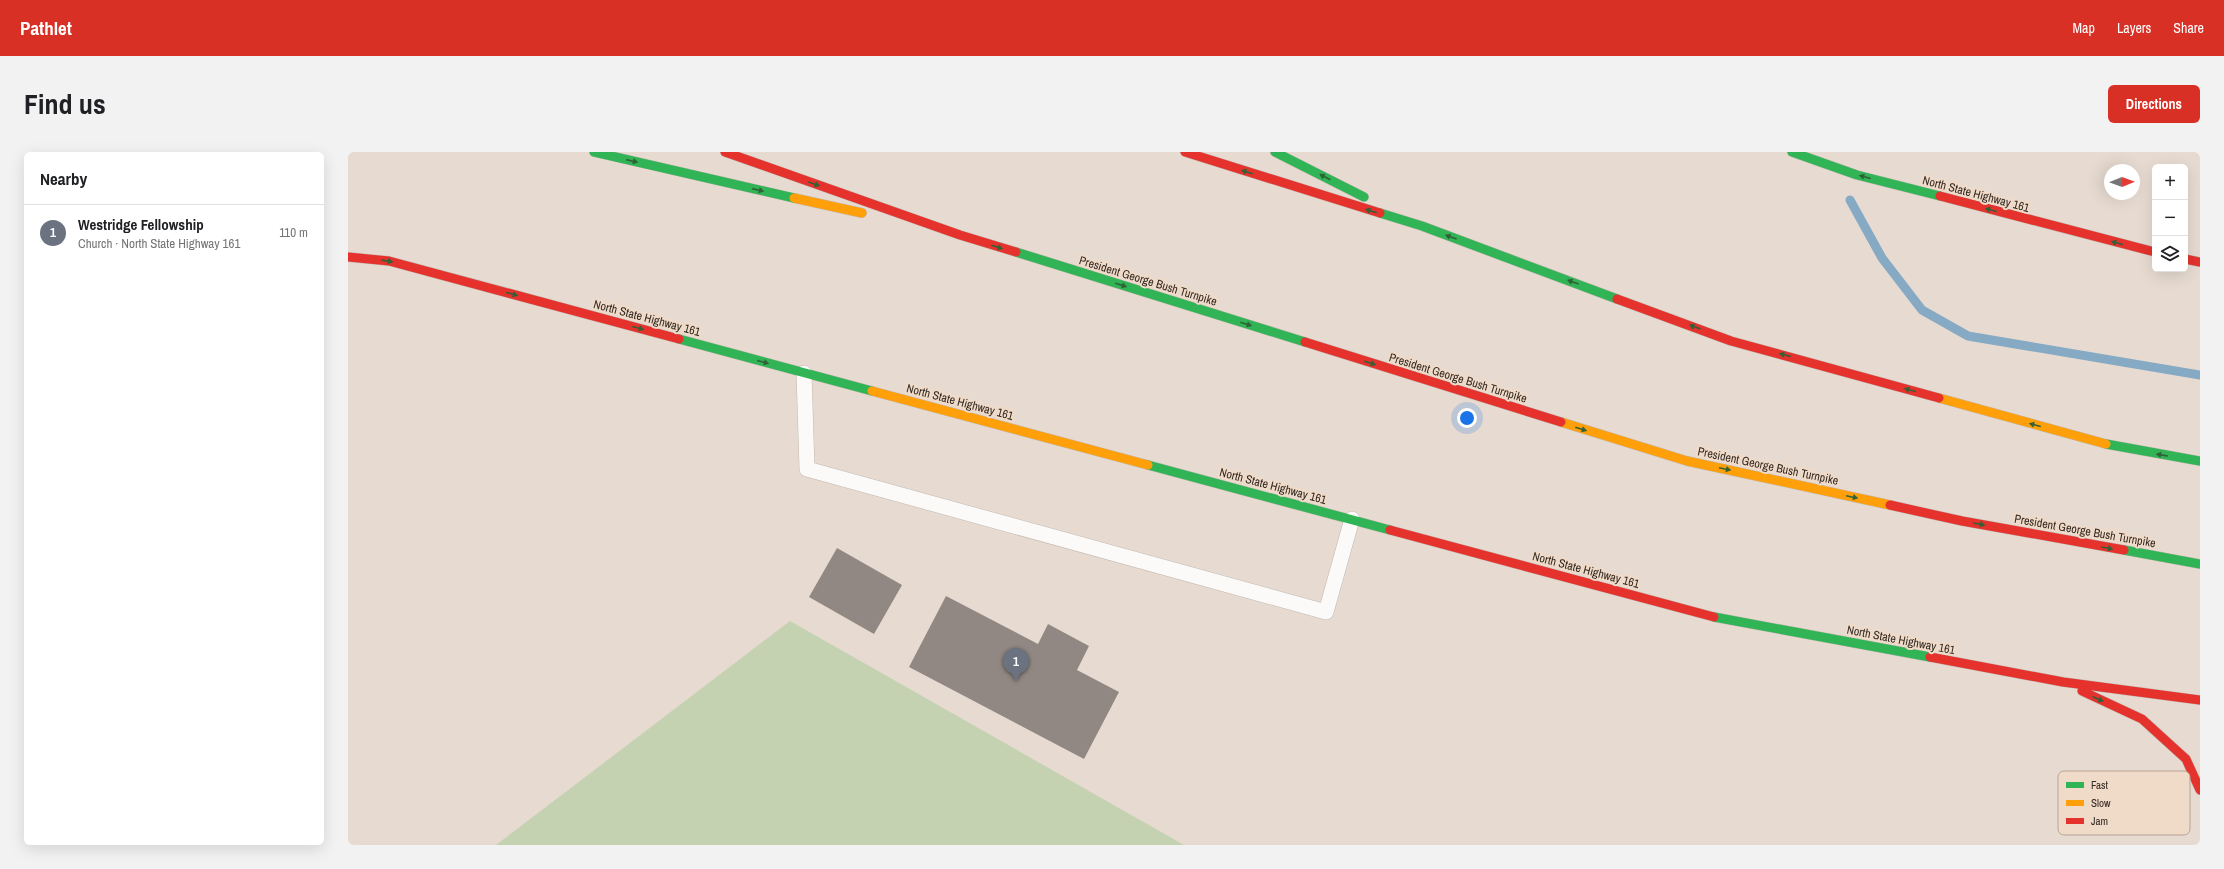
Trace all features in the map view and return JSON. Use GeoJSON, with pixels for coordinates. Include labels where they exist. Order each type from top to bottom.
{"type":"FeatureCollection","features":[{"type":"Feature","properties":{"kind":"main road"},"geometry":{"type":"LineString","coordinates":[[594,152],[960,235]]}},
{"type":"Feature","properties":{"kind":"main road","name":"President George Bush Turnpike"},"geometry":{"type":"LineString","coordinates":[[725,152],[960,235],[1687,461],[1962,521],[2200,564]]}},
{"type":"Feature","properties":{"kind":"main road"},"geometry":{"type":"LineString","coordinates":[[1185,152],[1422,226],[1731,341],[2117,447],[2200,461]]}},
{"type":"Feature","properties":{"kind":"main road"},"geometry":{"type":"LineString","coordinates":[[1275,152],[1422,226]]}},
{"type":"Feature","properties":{"kind":"main road","name":"North State Highway 161"},"geometry":{"type":"LineString","coordinates":[[1792,152],[1857,175],[2152,251]]}},
{"type":"Feature","properties":{"kind":"main road","name":"North State Highway 161"},"geometry":{"type":"LineString","coordinates":[[348,257],[389,261],[1706,615],[2063,682],[2200,700]]}},
{"type":"Feature","properties":{"kind":"main road"},"geometry":{"type":"LineString","coordinates":[[2188,259],[2200,262]]}},
{"type":"Feature","properties":{"kind":"main road"},"geometry":{"type":"LineString","coordinates":[[2063,682],[2142,719],[2186,759],[2200,790]]}},
{"type":"Feature","properties":{"kind":"lane"},"geometry":{"type":"LineString","coordinates":[[804,372],[807,469],[1326,612],[1352,519]]}},
{"type":"Feature","properties":{"kind":"green space"},"geometry":{"type":"Polygon","coordinates":[[[790,621],[1184,845],[496,845],[790,621]]]}},
{"type":"Feature","properties":{"kind":"building"},"geometry":{"type":"Polygon","coordinates":[[[837,548],[902,585],[874,634],[809,597],[837,548]]]}},
{"type":"Feature","properties":{"kind":"building"},"geometry":{"type":"Polygon","coordinates":[[[946,596],[1038,644],[1048,624],[1089,646],[1077,670],[1119,692],[1084,759],[909,667],[946,596]]]}},
{"type":"Feature","properties":{"kind":"waterway"},"geometry":{"type":"LineString","coordinates":[[1850,200],[1882,258],[1922,310],[1968,336],[2200,375]]}},
{"type":"Feature","properties":{"kind":"traffic: fast"},"geometry":{"type":"LineString","coordinates":[[594,152],[794,198]]}},
{"type":"Feature","properties":{"kind":"traffic: fast"},"geometry":{"type":"LineString","coordinates":[[1275,152],[1364,197]]}},
{"type":"Feature","properties":{"kind":"traffic: fast"},"geometry":{"type":"LineString","coordinates":[[1792,152],[1857,175],[1940,196]]}},
{"type":"Feature","properties":{"kind":"traffic: fast"},"geometry":{"type":"LineString","coordinates":[[1380,213],[1422,226],[1617,299]]}},
{"type":"Feature","properties":{"kind":"traffic: fast"},"geometry":{"type":"LineString","coordinates":[[1016,252],[1305,342]]}},
{"type":"Feature","properties":{"kind":"traffic: fast"},"geometry":{"type":"LineString","coordinates":[[679,339],[872,391]]}},
{"type":"Feature","properties":{"kind":"traffic: fast"},"geometry":{"type":"LineString","coordinates":[[2106,444],[2200,461]]}},
{"type":"Feature","properties":{"kind":"traffic: fast"},"geometry":{"type":"LineString","coordinates":[[1148,465],[1390,530]]}},
{"type":"Feature","properties":{"kind":"traffic: fast"},"geometry":{"type":"LineString","coordinates":[[2124,550],[2200,564]]}},
{"type":"Feature","properties":{"kind":"traffic: fast"},"geometry":{"type":"LineString","coordinates":[[1714,617],[1930,657]]}},
{"type":"Feature","properties":{"kind":"traffic: slow"},"geometry":{"type":"LineString","coordinates":[[794,198],[862,213]]}},
{"type":"Feature","properties":{"kind":"traffic: slow"},"geometry":{"type":"LineString","coordinates":[[872,391],[1148,465]]}},
{"type":"Feature","properties":{"kind":"traffic: slow"},"geometry":{"type":"LineString","coordinates":[[1939,398],[2106,444]]}},
{"type":"Feature","properties":{"kind":"traffic: slow"},"geometry":{"type":"LineString","coordinates":[[1561,422],[1687,461],[1890,505]]}},
{"type":"Feature","properties":{"kind":"traffic: jam"},"geometry":{"type":"LineString","coordinates":[[725,152],[960,235],[1016,252]]}},
{"type":"Feature","properties":{"kind":"traffic: jam"},"geometry":{"type":"LineString","coordinates":[[1185,152],[1380,213]]}},
{"type":"Feature","properties":{"kind":"traffic: jam"},"geometry":{"type":"LineString","coordinates":[[1940,196],[2152,251]]}},
{"type":"Feature","properties":{"kind":"traffic: jam"},"geometry":{"type":"LineString","coordinates":[[348,257],[389,261],[679,339]]}},
{"type":"Feature","properties":{"kind":"traffic: jam"},"geometry":{"type":"LineString","coordinates":[[2188,260],[2200,262]]}},
{"type":"Feature","properties":{"kind":"traffic: jam"},"geometry":{"type":"LineString","coordinates":[[1617,299],[1731,341],[1939,398]]}},
{"type":"Feature","properties":{"kind":"traffic: jam"},"geometry":{"type":"LineString","coordinates":[[1305,342],[1561,422]]}},
{"type":"Feature","properties":{"kind":"traffic: jam"},"geometry":{"type":"LineString","coordinates":[[1890,505],[1962,521],[2124,550]]}},
{"type":"Feature","properties":{"kind":"traffic: jam"},"geometry":{"type":"LineString","coordinates":[[1390,530],[1714,617]]}},
{"type":"Feature","properties":{"kind":"traffic: jam"},"geometry":{"type":"LineString","coordinates":[[1930,657],[2063,682],[2200,700]]}},
{"type":"Feature","properties":{"kind":"traffic: jam"},"geometry":{"type":"LineString","coordinates":[[2082,691],[2142,719],[2186,759],[2200,790]]}},
{"type":"Feature","properties":{"kind":"place","name":"Westridge Fellowship"},"geometry":{"type":"Point","coordinates":[1016,681]}}]}
